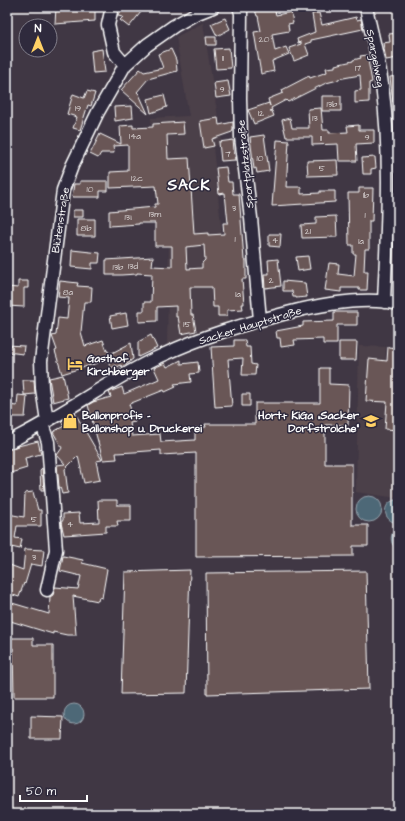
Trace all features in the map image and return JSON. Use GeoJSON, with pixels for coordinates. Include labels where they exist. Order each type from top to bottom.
{"type":"FeatureCollection","features":[{"type":"Feature","properties":{"kind":"street"},"geometry":{"type":"LineString","coordinates":[[112,7],[108,25],[114,52],[125,66]]}},
{"type":"Feature","properties":{"kind":"street","name":"Blütenstraße"},"geometry":{"type":"LineString","coordinates":[[47,590],[56,550],[48,442],[44,423],[41,361],[63,190],[72,166],[98,112],[125,66],[147,45],[174,26],[213,7]]}},
{"type":"Feature","properties":{"kind":"street","name":"Sportplatzstraße"},"geometry":{"type":"LineString","coordinates":[[239,7],[241,13],[240,98],[242,137],[260,320]]}},
{"type":"Feature","properties":{"kind":"street","name":"Spargelweg"},"geometry":{"type":"LineString","coordinates":[[366,7],[382,84],[385,121],[388,184],[384,302]]}},
{"type":"Feature","properties":{"kind":"street","name":"Sacker Hauptstraße"},"geometry":{"type":"LineString","coordinates":[[7,443],[44,423],[117,378],[163,355],[212,334],[316,306],[354,302],[384,302],[398,304]]}},
{"type":"Feature","properties":{"kind":"shaded area"},"geometry":{"type":"Polygon","coordinates":[[[203,23],[222,143],[213,147],[222,235],[228,323],[167,346],[170,194],[156,195],[151,118],[189,116],[176,37],[203,23]]]}},
{"type":"Feature","properties":{"kind":"shaded area","name":"Hort+ KiGa „Sacker Dorfstrolche“"},"geometry":{"type":"Polygon","coordinates":[[[359,346],[386,347],[385,369],[398,371],[398,498],[356,492],[359,346]]]}},
{"type":"Feature","properties":{"kind":"water"},"geometry":{"type":"Polygon","coordinates":[[[369,496],[378,500],[382,509],[378,518],[369,522],[360,518],[356,509],[360,500],[369,496]]]}},
{"type":"Feature","properties":{"kind":"water"},"geometry":{"type":"Polygon","coordinates":[[[395,500],[398,500],[397,523],[392,522],[389,519],[386,512],[387,505],[395,500]]]}},
{"type":"Feature","properties":{"kind":"water"},"geometry":{"type":"Polygon","coordinates":[[[398,527],[398,550],[393,545],[391,538],[393,532],[398,527]]]}},
{"type":"Feature","properties":{"kind":"water"},"geometry":{"type":"Polygon","coordinates":[[[74,704],[81,707],[84,714],[81,721],[74,724],[67,721],[64,714],[67,707],[74,704]]]}},
{"type":"Feature","properties":{"kind":"building"},"geometry":{"type":"Polygon","coordinates":[[[56,7],[95,7],[95,21],[58,24],[58,18],[55,18],[56,7]]]}},
{"type":"Feature","properties":{"kind":"building"},"geometry":{"type":"Polygon","coordinates":[[[119,7],[145,7],[129,27],[120,20],[123,17],[118,16],[119,7]]]}},
{"type":"Feature","properties":{"kind":"building"},"geometry":{"type":"Polygon","coordinates":[[[254,7],[274,7],[276,15],[291,12],[293,23],[288,24],[289,31],[272,34],[275,51],[286,47],[289,54],[272,61],[274,71],[261,74],[254,32],[261,31],[258,16],[254,7]]]}},
{"type":"Feature","properties":{"kind":"building"},"geometry":{"type":"Polygon","coordinates":[[[319,13],[322,25],[356,17],[357,20],[361,19],[363,29],[311,40],[311,42],[305,44],[309,55],[294,61],[289,48],[301,44],[301,42],[298,43],[297,39],[315,32],[312,14],[319,13]]]}},
{"type":"Feature","properties":{"kind":"building"},"geometry":{"type":"Polygon","coordinates":[[[225,18],[230,29],[217,36],[211,24],[225,18]]]}},
{"type":"Feature","properties":{"kind":"building"},"geometry":{"type":"Polygon","coordinates":[[[398,33],[398,58],[386,60],[383,43],[390,42],[389,34],[398,33]]]}},
{"type":"Feature","properties":{"kind":"building"},"geometry":{"type":"Polygon","coordinates":[[[206,37],[216,37],[216,45],[207,45],[206,37]]]}},
{"type":"Feature","properties":{"kind":"building"},"geometry":{"type":"Polygon","coordinates":[[[229,48],[231,68],[216,69],[214,49],[229,48]]]}},
{"type":"Feature","properties":{"kind":"building"},"geometry":{"type":"Polygon","coordinates":[[[102,49],[105,72],[93,73],[91,51],[102,49]]]}},
{"type":"Feature","properties":{"kind":"building"},"geometry":{"type":"Polygon","coordinates":[[[171,49],[176,60],[177,71],[148,79],[137,92],[148,114],[121,90],[140,69],[144,72],[163,68],[158,54],[171,49]]]}},
{"type":"Feature","properties":{"kind":"building"},"geometry":{"type":"Polygon","coordinates":[[[367,55],[372,82],[369,83],[369,102],[355,103],[355,91],[361,90],[360,75],[338,79],[326,83],[288,102],[286,100],[271,108],[272,110],[270,111],[272,111],[274,116],[254,124],[248,110],[269,103],[270,106],[268,99],[283,93],[282,90],[309,76],[310,78],[327,72],[326,68],[335,67],[335,65],[353,61],[361,58],[360,56],[367,55]]]}},
{"type":"Feature","properties":{"kind":"building"},"geometry":{"type":"Polygon","coordinates":[[[398,76],[398,102],[393,102],[390,77],[398,76]]]}},
{"type":"Feature","properties":{"kind":"building"},"geometry":{"type":"Polygon","coordinates":[[[228,81],[231,96],[216,98],[214,83],[228,81]]]}},
{"type":"Feature","properties":{"kind":"building"},"geometry":{"type":"Polygon","coordinates":[[[87,91],[95,93],[91,106],[88,105],[80,130],[73,128],[77,117],[67,114],[73,94],[84,98],[87,91]]]}},
{"type":"Feature","properties":{"kind":"building"},"geometry":{"type":"Polygon","coordinates":[[[164,95],[167,107],[151,113],[148,99],[164,95]]]}},
{"type":"Feature","properties":{"kind":"building"},"geometry":{"type":"Polygon","coordinates":[[[322,96],[341,96],[341,111],[322,111],[322,96]]]}},
{"type":"Feature","properties":{"kind":"building"},"geometry":{"type":"Polygon","coordinates":[[[132,106],[133,118],[115,121],[114,107],[132,106]]]}},
{"type":"Feature","properties":{"kind":"building"},"geometry":{"type":"Polygon","coordinates":[[[321,108],[323,130],[329,130],[329,133],[348,132],[347,126],[359,125],[359,130],[374,130],[374,143],[356,144],[357,161],[339,161],[338,144],[312,145],[312,137],[286,137],[282,120],[290,118],[292,128],[309,128],[308,109],[321,108]]]}},
{"type":"Feature","properties":{"kind":"building"},"geometry":{"type":"Polygon","coordinates":[[[218,118],[219,125],[233,122],[233,130],[232,132],[212,139],[214,146],[204,148],[200,121],[218,118]]]}},
{"type":"Feature","properties":{"kind":"building"},"geometry":{"type":"Polygon","coordinates":[[[183,122],[184,134],[167,135],[168,159],[189,158],[194,234],[224,234],[223,223],[228,223],[225,193],[219,194],[216,168],[226,167],[228,182],[232,182],[233,194],[239,194],[244,260],[246,260],[246,279],[242,279],[243,309],[227,310],[227,316],[218,316],[218,307],[213,307],[212,287],[190,287],[191,315],[193,315],[196,331],[181,334],[178,317],[176,317],[176,306],[157,307],[157,321],[139,322],[139,311],[144,311],[144,302],[151,302],[152,274],[137,273],[106,275],[106,260],[153,257],[152,266],[172,267],[172,246],[155,246],[155,223],[109,226],[109,211],[155,207],[155,204],[158,204],[156,186],[110,188],[110,172],[128,171],[128,145],[113,146],[114,153],[101,153],[98,158],[90,154],[100,134],[121,144],[120,126],[133,125],[133,128],[153,127],[153,124],[183,122]],[[204,245],[186,247],[187,269],[202,268],[202,263],[205,260],[204,245]]]}},
{"type":"Feature","properties":{"kind":"building"},"geometry":{"type":"Polygon","coordinates":[[[264,135],[269,171],[257,173],[256,168],[254,169],[250,137],[264,135]]]}},
{"type":"Feature","properties":{"kind":"building"},"geometry":{"type":"Polygon","coordinates":[[[233,140],[235,160],[221,161],[219,142],[233,140]]]}},
{"type":"Feature","properties":{"kind":"building"},"geometry":{"type":"Polygon","coordinates":[[[277,140],[289,141],[286,187],[301,187],[301,194],[320,193],[320,191],[335,191],[335,202],[272,206],[277,140]]]}},
{"type":"Feature","properties":{"kind":"building"},"geometry":{"type":"Polygon","coordinates":[[[375,157],[376,168],[371,169],[371,174],[363,174],[362,158],[375,157]]]}},
{"type":"Feature","properties":{"kind":"building"},"geometry":{"type":"Polygon","coordinates":[[[337,160],[338,175],[308,176],[307,161],[337,160]]]}},
{"type":"Feature","properties":{"kind":"building"},"geometry":{"type":"Polygon","coordinates":[[[80,181],[108,181],[108,191],[100,191],[100,197],[72,197],[74,184],[80,184],[80,181]]]}},
{"type":"Feature","properties":{"kind":"building"},"geometry":{"type":"Polygon","coordinates":[[[359,188],[373,188],[372,221],[369,221],[369,249],[365,249],[364,271],[368,271],[367,290],[359,290],[359,288],[341,288],[341,292],[325,290],[329,263],[339,264],[338,274],[354,276],[356,254],[353,254],[353,245],[349,245],[348,193],[359,193],[359,188]]]}},
{"type":"Feature","properties":{"kind":"building"},"geometry":{"type":"Polygon","coordinates":[[[73,210],[83,210],[83,217],[73,217],[73,210]]]}},
{"type":"Feature","properties":{"kind":"building"},"geometry":{"type":"Polygon","coordinates":[[[336,216],[337,237],[302,238],[301,225],[316,224],[316,217],[336,216]]]}},
{"type":"Feature","properties":{"kind":"building"},"geometry":{"type":"Polygon","coordinates":[[[77,219],[95,219],[95,236],[77,236],[77,219]]]}},
{"type":"Feature","properties":{"kind":"building"},"geometry":{"type":"Polygon","coordinates":[[[269,234],[281,234],[280,247],[269,246],[269,234]]]}},
{"type":"Feature","properties":{"kind":"building"},"geometry":{"type":"Polygon","coordinates":[[[72,250],[100,253],[99,263],[92,263],[92,269],[71,267],[72,250]]]}},
{"type":"Feature","properties":{"kind":"building"},"geometry":{"type":"Polygon","coordinates":[[[308,256],[310,269],[298,271],[296,257],[308,256]]]}},
{"type":"Feature","properties":{"kind":"building"},"geometry":{"type":"Polygon","coordinates":[[[278,259],[281,286],[265,288],[264,274],[269,274],[268,260],[278,259]]]}},
{"type":"Feature","properties":{"kind":"building"},"geometry":{"type":"Polygon","coordinates":[[[18,281],[28,281],[28,288],[24,288],[24,307],[7,306],[7,287],[18,288],[18,281]]]}},
{"type":"Feature","properties":{"kind":"building"},"geometry":{"type":"Polygon","coordinates":[[[60,281],[78,283],[77,286],[92,287],[91,302],[84,302],[81,332],[85,346],[103,340],[107,351],[110,354],[131,343],[133,359],[130,362],[122,367],[121,365],[117,367],[116,365],[111,368],[107,360],[62,374],[55,351],[57,350],[52,336],[56,335],[58,318],[67,319],[69,298],[58,297],[60,281]]]}},
{"type":"Feature","properties":{"kind":"building"},"geometry":{"type":"Polygon","coordinates":[[[283,281],[305,283],[307,297],[296,298],[293,297],[292,291],[283,291],[283,281]]]}},
{"type":"Feature","properties":{"kind":"building"},"geometry":{"type":"Polygon","coordinates":[[[334,312],[357,312],[357,325],[337,325],[337,344],[323,344],[323,339],[294,340],[295,345],[281,347],[280,338],[277,338],[276,331],[303,326],[303,322],[334,321],[334,312]]]}},
{"type":"Feature","properties":{"kind":"building"},"geometry":{"type":"Polygon","coordinates":[[[126,313],[128,325],[112,328],[110,316],[126,313]]]}},
{"type":"Feature","properties":{"kind":"building"},"geometry":{"type":"Polygon","coordinates":[[[151,335],[157,348],[138,357],[138,342],[151,335]]]}},
{"type":"Feature","properties":{"kind":"building"},"geometry":{"type":"Polygon","coordinates":[[[234,340],[245,340],[246,347],[250,347],[251,364],[256,365],[255,375],[242,375],[243,358],[228,359],[232,406],[215,407],[211,347],[234,346],[234,340]]]}},
{"type":"Feature","properties":{"kind":"building"},"geometry":{"type":"Polygon","coordinates":[[[339,342],[357,342],[356,360],[339,360],[339,342]]]}},
{"type":"Feature","properties":{"kind":"building"},"geometry":{"type":"Polygon","coordinates":[[[7,345],[24,346],[23,354],[7,352],[7,345]]]}},
{"type":"Feature","properties":{"kind":"building"},"geometry":{"type":"Polygon","coordinates":[[[388,347],[398,348],[398,430],[385,429],[387,402],[366,401],[369,359],[387,361],[388,347]]]}},
{"type":"Feature","properties":{"kind":"building"},"geometry":{"type":"Polygon","coordinates":[[[181,360],[181,364],[198,362],[199,373],[190,374],[191,382],[174,384],[176,387],[165,392],[164,390],[129,404],[135,422],[130,423],[132,436],[160,434],[161,442],[195,440],[195,428],[206,427],[205,424],[255,424],[255,403],[320,403],[320,368],[329,368],[329,384],[349,385],[348,425],[325,425],[325,464],[352,464],[352,525],[368,525],[368,546],[353,546],[353,556],[196,557],[196,453],[161,455],[161,450],[116,453],[117,459],[103,460],[88,405],[111,397],[109,392],[122,387],[124,394],[159,379],[154,368],[165,363],[167,367],[181,360]]]}},
{"type":"Feature","properties":{"kind":"building"},"geometry":{"type":"Polygon","coordinates":[[[63,375],[68,398],[53,402],[49,378],[63,375]]]}},
{"type":"Feature","properties":{"kind":"building"},"geometry":{"type":"Polygon","coordinates":[[[23,380],[34,380],[35,394],[24,395],[23,380]]]}},
{"type":"Feature","properties":{"kind":"building"},"geometry":{"type":"Polygon","coordinates":[[[242,394],[250,394],[250,406],[242,406],[242,394]]]}},
{"type":"Feature","properties":{"kind":"building"},"geometry":{"type":"Polygon","coordinates":[[[18,395],[27,396],[25,417],[7,417],[7,405],[17,406],[18,395]]]}},
{"type":"Feature","properties":{"kind":"building"},"geometry":{"type":"Polygon","coordinates":[[[75,413],[102,460],[96,461],[100,480],[84,483],[78,456],[65,469],[68,493],[62,494],[59,487],[57,465],[65,464],[57,455],[62,448],[53,432],[64,426],[61,421],[75,413]]]}},
{"type":"Feature","properties":{"kind":"building"},"geometry":{"type":"Polygon","coordinates":[[[38,441],[41,454],[25,458],[27,468],[7,474],[7,450],[38,441]]]}},
{"type":"Feature","properties":{"kind":"building"},"geometry":{"type":"Polygon","coordinates":[[[42,468],[44,490],[41,490],[40,470],[42,468]]]}},
{"type":"Feature","properties":{"kind":"building"},"geometry":{"type":"Polygon","coordinates":[[[33,492],[38,510],[41,510],[41,526],[17,526],[15,538],[22,539],[20,549],[7,546],[8,514],[24,517],[25,493],[33,492]]]}},
{"type":"Feature","properties":{"kind":"building"},"geometry":{"type":"Polygon","coordinates":[[[98,500],[117,500],[117,505],[131,505],[131,521],[117,521],[118,526],[106,526],[106,532],[64,535],[61,523],[63,520],[63,514],[79,513],[80,523],[99,522],[98,500]]]}},
{"type":"Feature","properties":{"kind":"building"},"geometry":{"type":"Polygon","coordinates":[[[25,549],[44,550],[42,566],[31,564],[19,597],[7,593],[7,564],[23,570],[25,549]]]}},
{"type":"Feature","properties":{"kind":"building"},"geometry":{"type":"Polygon","coordinates":[[[63,556],[83,560],[82,563],[107,569],[102,598],[99,597],[98,601],[73,596],[76,635],[53,632],[53,634],[7,620],[12,603],[49,614],[50,597],[53,595],[55,587],[78,589],[81,576],[60,571],[63,556]]]}},
{"type":"Feature","properties":{"kind":"building"},"geometry":{"type":"Polygon","coordinates":[[[190,570],[186,693],[121,694],[125,572],[190,570]]]}},
{"type":"Feature","properties":{"kind":"building"},"geometry":{"type":"Polygon","coordinates":[[[366,571],[369,689],[207,694],[206,573],[366,571]]]}},
{"type":"Feature","properties":{"kind":"building"},"geometry":{"type":"Polygon","coordinates":[[[7,638],[33,638],[33,645],[53,645],[53,697],[14,697],[13,648],[7,648],[7,638]]]}},
{"type":"Feature","properties":{"kind":"building"},"geometry":{"type":"Polygon","coordinates":[[[31,716],[63,717],[62,739],[31,739],[31,716]]]}},
{"type":"Feature","properties":{"kind":"waterway"},"geometry":{"type":"LineString","coordinates":[[386,814],[398,810]]}},
{"type":"Feature","properties":{"kind":"place","name":"Gasthof Kirchberger"},"geometry":{"type":"Point","coordinates":[75,364]}},
{"type":"Feature","properties":{"kind":"place","name":"Ballonprofis - Ballonshop u. Druckerei"},"geometry":{"type":"Point","coordinates":[70,421]}},
{"type":"Feature","properties":{"kind":"place","name":"Hort+ KiGa „Sacker Dorfstrolche“"},"geometry":{"type":"Point","coordinates":[371,421]}},
{"type":"Feature","properties":{"kind":"district","name":"SACK"},"geometry":{"type":"Point","coordinates":[189,185]}}]}
